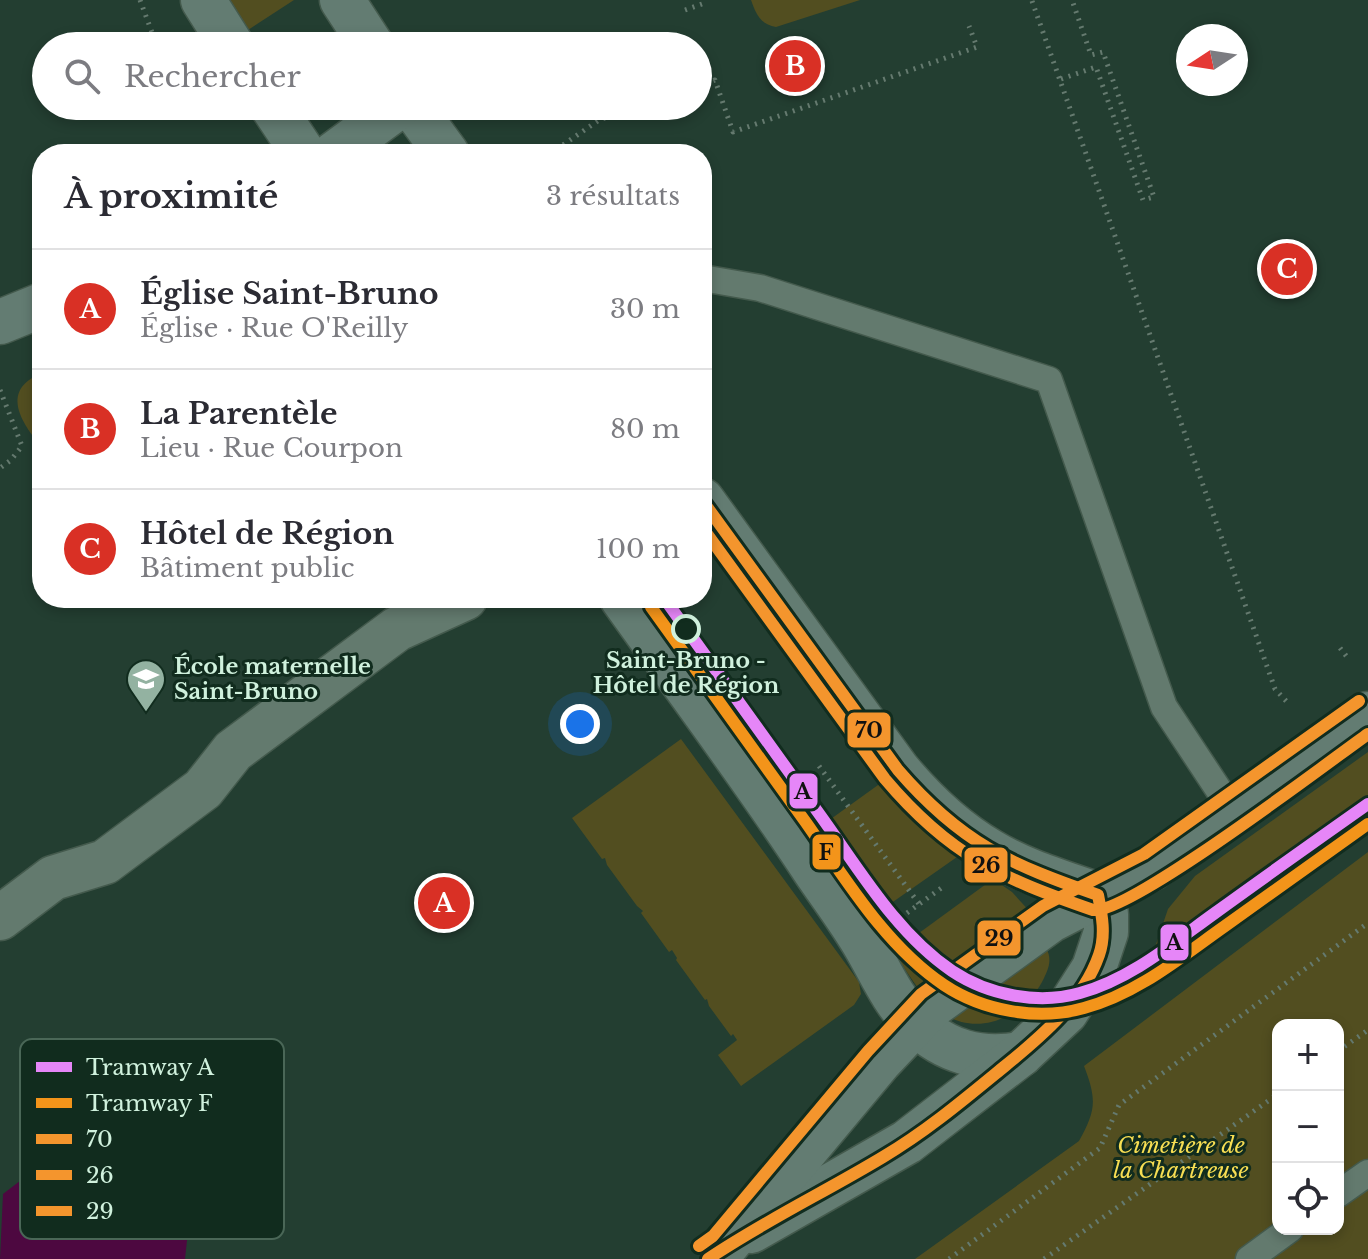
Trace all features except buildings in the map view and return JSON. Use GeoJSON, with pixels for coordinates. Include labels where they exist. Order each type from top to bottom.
{"type":"FeatureCollection","features":[{"type":"Feature","properties":{"kind":"street"},"geometry":{"type":"LineString","coordinates":[[203,0],[223,32]]}},
{"type":"Feature","properties":{"kind":"street"},"geometry":{"type":"LineString","coordinates":[[342,0],[363,32]]}},
{"type":"Feature","properties":{"kind":"street"},"geometry":{"type":"LineString","coordinates":[[281,120],[297,144]]}},
{"type":"Feature","properties":{"kind":"street"},"geometry":{"type":"LineString","coordinates":[[348,144],[380,120]]}},
{"type":"Feature","properties":{"kind":"street"},"geometry":{"type":"LineString","coordinates":[[422,120],[440,144]]}},
{"type":"Feature","properties":{"kind":"street"},"geometry":{"type":"LineString","coordinates":[[0,322],[32,309]]}},
{"type":"Feature","properties":{"kind":"street"},"geometry":{"type":"LineString","coordinates":[[712,514],[898,770],[943,817],[990,852],[1098,895],[1106,914],[1106,932],[1094,968],[1066,1012],[1021,1054],[907,1142],[722,1255]]}},
{"type":"Feature","properties":{"kind":"street"},"geometry":{"type":"LineString","coordinates":[[0,918],[53,878],[105,862],[203,789],[233,751],[397,629],[443,608]]}},
{"type":"Feature","properties":{"kind":"street"},"geometry":{"type":"LineString","coordinates":[[629,608],[797,843],[864,944],[893,995],[914,1022],[950,1049],[977,1057],[999,1058],[1021,1054]]}},
{"type":"Feature","properties":{"kind":"street"},"geometry":{"type":"LineString","coordinates":[[722,1255],[914,1022],[1033,932],[1152,868],[1368,714]]}},
{"type":"Feature","properties":{"kind":"lane"},"geometry":{"type":"LineString","coordinates":[[712,280],[760,288],[1049,380],[1164,707],[1232,810]]}},
{"type":"Feature","properties":{"kind":"lane"},"geometry":{"type":"LineString","coordinates":[[1344,1190],[1368,1173]]}},
{"type":"Feature","properties":{"kind":"lane"},"geometry":{"type":"LineString","coordinates":[[1249,1259],[1282,1235]]}},
{"type":"Feature","properties":{"kind":"path"},"geometry":{"type":"LineString","coordinates":[[140,0],[152,32]]}},
{"type":"Feature","properties":{"kind":"path"},"geometry":{"type":"LineString","coordinates":[[1061,79],[1096,67],[1143,200],[1154,197],[1103,52],[1091,55],[1072,0]]}},
{"type":"Feature","properties":{"kind":"path"},"geometry":{"type":"LineString","coordinates":[[1032,1],[1275,689],[1287,702]]}},
{"type":"Feature","properties":{"kind":"path"},"geometry":{"type":"LineString","coordinates":[[685,10],[702,4]]}},
{"type":"Feature","properties":{"kind":"path"},"geometry":{"type":"LineString","coordinates":[[712,81],[715,80],[733,132],[977,47],[969,26]]}},
{"type":"Feature","properties":{"kind":"path"},"geometry":{"type":"LineString","coordinates":[[564,144],[599,120]]}},
{"type":"Feature","properties":{"kind":"path"},"geometry":{"type":"LineString","coordinates":[[0,390],[22,446],[0,468]]}},
{"type":"Feature","properties":{"kind":"path"},"geometry":{"type":"LineString","coordinates":[[1340,648],[1347,657]]}},
{"type":"Feature","properties":{"kind":"path"},"geometry":{"type":"LineString","coordinates":[[819,766],[919,904]]}},
{"type":"Feature","properties":{"kind":"path"},"geometry":{"type":"LineString","coordinates":[[864,944],[990,852]]}},
{"type":"Feature","properties":{"kind":"path"},"geometry":{"type":"LineString","coordinates":[[949,1259],[1100,1148],[1119,1105],[1368,923]]}},
{"type":"Feature","properties":{"kind":"path"},"geometry":{"type":"LineString","coordinates":[[1344,1047],[1368,1030]]}},
{"type":"Feature","properties":{"kind":"path"},"geometry":{"type":"LineString","coordinates":[[1044,1259],[1272,1098]]}},
{"type":"Feature","properties":{"kind":"green space"},"geometry":{"type":"Polygon","coordinates":[[[227,0],[294,0],[245,32],[227,0]]]}},
{"type":"Feature","properties":{"kind":"green space"},"geometry":{"type":"Polygon","coordinates":[[[751,0],[860,0],[776,27],[759,18],[751,0]]]}},
{"type":"Feature","properties":{"kind":"green space"},"geometry":{"type":"Polygon","coordinates":[[[32,378],[32,434],[18,407],[21,388],[32,378]]]}},
{"type":"Feature","properties":{"kind":"green space"},"geometry":{"type":"Polygon","coordinates":[[[681,739],[859,982],[861,994],[854,1005],[741,1086],[718,1055],[737,1040],[709,1006],[672,950],[669,952],[605,858],[602,859],[572,818],[681,739]]]}},
{"type":"Feature","properties":{"kind":"green space"},"geometry":{"type":"Polygon","coordinates":[[[1368,752],[1368,825],[1150,980],[1151,959],[1168,909],[1195,876],[1368,752]]]}},
{"type":"Feature","properties":{"kind":"green space"},"geometry":{"type":"Polygon","coordinates":[[[885,780],[916,819],[957,857],[870,918],[810,834],[885,780]]]}},
{"type":"Feature","properties":{"kind":"green space","name":"Cimetière de la Chartreuse"},"geometry":{"type":"Polygon","coordinates":[[[1368,852],[1368,1259],[915,1259],[1079,1141],[1093,1105],[1084,1066],[1368,852]]]}},
{"type":"Feature","properties":{"kind":"green space"},"geometry":{"type":"Polygon","coordinates":[[[993,879],[1012,892],[1033,915],[922,994],[893,952],[993,879]]]}},
{"type":"Feature","properties":{"kind":"green space"},"geometry":{"type":"Polygon","coordinates":[[[1046,948],[1049,961],[1042,982],[1013,1013],[988,1023],[974,1024],[947,1016],[1046,948]]]}},
{"type":"Feature","properties":{"kind":"shaded area"},"geometry":{"type":"Polygon","coordinates":[[[20,1181],[20,1239],[187,1239],[185,1259],[0,1259],[3,1194],[20,1181]]]}},
{"type":"Feature","properties":{"kind":"tram line","name":"F"},"geometry":{"type":"LineString","coordinates":[[652,608],[886,932],[944,985],[993,1007],[1048,1014],[1084,1008],[1122,994],[1175,962],[1368,824]]}},
{"type":"Feature","properties":{"kind":"tram line","name":"A"},"geometry":{"type":"LineString","coordinates":[[671,608],[896,919],[932,956],[952,971],[997,992],[1047,998],[1080,993],[1117,979],[1167,948],[1368,804]]}},
{"type":"Feature","properties":{"kind":"transit line","name":"70"},"geometry":{"type":"LineString","coordinates":[[708,1259],[899,1147],[946,1114],[1019,1055],[1047,1030],[1083,988],[1099,955],[1103,932],[1098,895],[1038,873],[988,848],[943,816],[921,795],[898,770],[712,514]]}},
{"type":"Feature","properties":{"kind":"transit line","name":"26"},"geometry":{"type":"LineString","coordinates":[[712,541],[885,779],[909,805],[955,846],[979,861],[1031,887],[1093,910],[1113,905],[1185,864],[1368,734]]}},
{"type":"Feature","properties":{"kind":"transit line","name":"29"},"geometry":{"type":"LineString","coordinates":[[699,1246],[713,1236],[868,1051],[921,994],[1043,906],[1144,854],[1359,701]]}},
{"type":"Feature","properties":{"kind":"place","name":"La Parentèle"},"geometry":{"type":"Point","coordinates":[795,66]}},
{"type":"Feature","properties":{"kind":"place","name":"Hôtel de Région"},"geometry":{"type":"Point","coordinates":[1287,269]}},
{"type":"Feature","properties":{"kind":"place","name":"Saint-Bruno - Hôtel de Région"},"geometry":{"type":"Point","coordinates":[686,629]}},
{"type":"Feature","properties":{"kind":"place","name":"École maternelle Saint-Bruno"},"geometry":{"type":"Point","coordinates":[146,713]}},
{"type":"Feature","properties":{"kind":"place","name":"Église Saint-Bruno"},"geometry":{"type":"Point","coordinates":[444,903]}}]}
